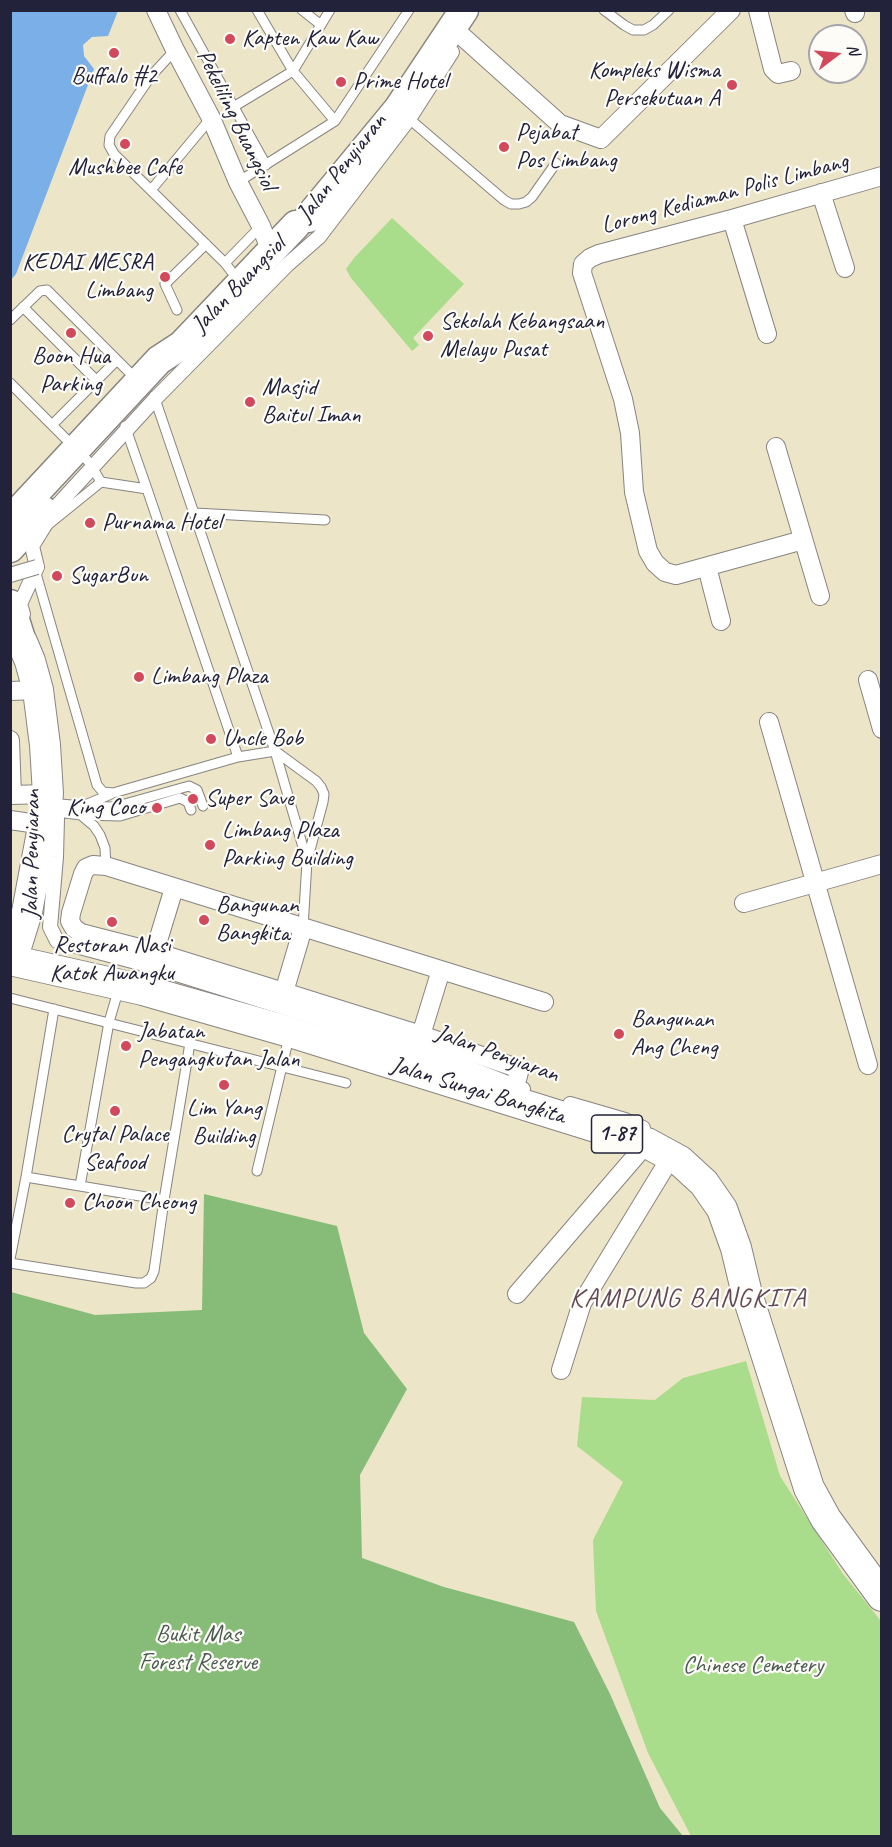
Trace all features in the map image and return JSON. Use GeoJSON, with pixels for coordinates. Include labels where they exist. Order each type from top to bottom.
{"type":"FeatureCollection","features":[{"type":"Feature","properties":{"kind":"highway"},"geometry":{"type":"LineString","coordinates":[[14,946],[50,808],[45,745],[24,691],[30,661],[15,617]]}},
{"type":"Feature","properties":{"kind":"highway","name":"1-87"},"geometry":{"type":"LineString","coordinates":[[14,946],[34,932],[42,949],[56,962],[83,976]]}},
{"type":"Feature","properties":{"kind":"highway","name":"Jalan Sungai Bangkita"},"geometry":{"type":"LineString","coordinates":[[14,946],[83,976],[142,974],[290,1032],[427,1055],[659,1150],[680,1161],[704,1183],[722,1209],[809,1488],[826,1519],[882,1596]]}},
{"type":"Feature","properties":{"kind":"main road","name":"Jalan Buangsiol"},"geometry":{"type":"LineString","coordinates":[[149,391],[171,373],[182,345],[233,273],[271,252],[404,114],[463,21]]}},
{"type":"Feature","properties":{"kind":"main road"},"geometry":{"type":"LineString","coordinates":[[10,548],[126,427],[149,391]]}},
{"type":"Feature","properties":{"kind":"main road"},"geometry":{"type":"LineString","coordinates":[[10,520],[90,465],[149,391]]}},
{"type":"Feature","properties":{"kind":"street","name":"Pekeliling Buangsiol"},"geometry":{"type":"LineString","coordinates":[[156,10],[175,51],[212,118],[238,182],[261,226],[271,252]]}},
{"type":"Feature","properties":{"kind":"street"},"geometry":{"type":"LineString","coordinates":[[463,21],[560,124],[601,139],[731,10]]}},
{"type":"Feature","properties":{"kind":"street"},"geometry":{"type":"LineString","coordinates":[[758,10],[775,72],[782,74],[791,71]]}},
{"type":"Feature","properties":{"kind":"street","name":"Jalan Penyiaran"},"geometry":{"type":"LineString","coordinates":[[149,391],[319,237],[404,114]]}},
{"type":"Feature","properties":{"kind":"street","name":"Lorong Kediaman Polis Limbang"},"geometry":{"type":"LineString","coordinates":[[803,540],[676,575],[665,572],[655,563],[648,551],[634,492],[630,433],[623,399],[582,273],[583,264],[599,254],[882,176]]}},
{"type":"Feature","properties":{"kind":"street"},"geometry":{"type":"LineString","coordinates":[[821,193],[845,268]]}},
{"type":"Feature","properties":{"kind":"street"},"geometry":{"type":"LineString","coordinates":[[732,219],[767,334]]}},
{"type":"Feature","properties":{"kind":"street"},"geometry":{"type":"LineString","coordinates":[[776,447],[820,596]]}},
{"type":"Feature","properties":{"kind":"street"},"geometry":{"type":"LineString","coordinates":[[15,617],[36,569],[32,546],[56,507],[90,465]]}},
{"type":"Feature","properties":{"kind":"street"},"geometry":{"type":"LineString","coordinates":[[707,567],[721,621]]}},
{"type":"Feature","properties":{"kind":"street"},"geometry":{"type":"LineString","coordinates":[[10,575],[36,569]]}},
{"type":"Feature","properties":{"kind":"street","name":"Jalan Penyiaran"},"geometry":{"type":"LineString","coordinates":[[15,617],[51,721],[55,758],[50,808],[56,857],[50,927],[57,941],[142,974],[427,1055]]}},
{"type":"Feature","properties":{"kind":"street"},"geometry":{"type":"LineString","coordinates":[[868,680],[882,729]]}},
{"type":"Feature","properties":{"kind":"street"},"geometry":{"type":"LineString","coordinates":[[769,722],[868,1065]]}},
{"type":"Feature","properties":{"kind":"street"},"geometry":{"type":"LineString","coordinates":[[10,740],[11,795],[50,808]]}},
{"type":"Feature","properties":{"kind":"street"},"geometry":{"type":"LineString","coordinates":[[10,820],[50,808]]}},
{"type":"Feature","properties":{"kind":"street"},"geometry":{"type":"LineString","coordinates":[[744,903],[882,864]]}},
{"type":"Feature","properties":{"kind":"street"},"geometry":{"type":"LineString","coordinates":[[441,970],[427,1055],[284,992],[142,974],[74,928],[70,921],[71,913],[82,874],[86,868],[93,865],[106,866],[174,888],[441,970],[544,1002]]}},
{"type":"Feature","properties":{"kind":"street"},"geometry":{"type":"LineString","coordinates":[[142,974],[174,888]]}},
{"type":"Feature","properties":{"kind":"street"},"geometry":{"type":"LineString","coordinates":[[284,992],[303,928]]}},
{"type":"Feature","properties":{"kind":"street","name":"Jalan Penyiaran"},"geometry":{"type":"LineString","coordinates":[[559,1100],[625,1120],[667,1138],[696,1159],[734,1210],[743,1227],[754,1265]]}},
{"type":"Feature","properties":{"kind":"street"},"geometry":{"type":"LineString","coordinates":[[517,1294],[659,1150]]}},
{"type":"Feature","properties":{"kind":"street"},"geometry":{"type":"LineString","coordinates":[[561,1370],[582,1303],[659,1150]]}},
{"type":"Feature","properties":{"kind":"street"},"geometry":{"type":"LineString","coordinates":[[768,1314],[792,1412],[812,1476],[826,1505],[882,1582]]}},
{"type":"Feature","properties":{"kind":"lane"},"geometry":{"type":"LineString","coordinates":[[180,10],[266,165]]}},
{"type":"Feature","properties":{"kind":"lane"},"geometry":{"type":"LineString","coordinates":[[257,10],[293,71],[335,121]]}},
{"type":"Feature","properties":{"kind":"lane"},"geometry":{"type":"LineString","coordinates":[[302,10],[321,25]]}},
{"type":"Feature","properties":{"kind":"lane"},"geometry":{"type":"LineString","coordinates":[[235,106],[293,71],[330,10]]}},
{"type":"Feature","properties":{"kind":"lane"},"geometry":{"type":"LineString","coordinates":[[238,182],[335,121],[409,10]]}},
{"type":"Feature","properties":{"kind":"lane"},"geometry":{"type":"LineString","coordinates":[[604,10],[633,30],[644,30],[669,10]]}},
{"type":"Feature","properties":{"kind":"lane"},"geometry":{"type":"LineString","coordinates":[[175,51],[151,76],[110,136],[109,145],[114,154],[206,243],[233,273],[261,226]]}},
{"type":"Feature","properties":{"kind":"lane"},"geometry":{"type":"LineString","coordinates":[[404,114],[511,204],[526,202],[532,197],[556,163]]}},
{"type":"Feature","properties":{"kind":"lane"},"geometry":{"type":"LineString","coordinates":[[151,190],[212,118]]}},
{"type":"Feature","properties":{"kind":"lane"},"geometry":{"type":"LineString","coordinates":[[177,310],[165,284],[206,243]]}},
{"type":"Feature","properties":{"kind":"lane"},"geometry":{"type":"LineString","coordinates":[[10,320],[40,291],[50,291],[149,391],[195,513],[275,751],[307,861]]}},
{"type":"Feature","properties":{"kind":"lane"},"geometry":{"type":"LineString","coordinates":[[23,307],[96,380]]}},
{"type":"Feature","properties":{"kind":"lane"},"geometry":{"type":"LineString","coordinates":[[52,425],[117,360]]}},
{"type":"Feature","properties":{"kind":"lane"},"geometry":{"type":"LineString","coordinates":[[10,383],[90,465],[147,489]]}},
{"type":"Feature","properties":{"kind":"lane"},"geometry":{"type":"LineString","coordinates":[[126,427],[238,757]]}},
{"type":"Feature","properties":{"kind":"lane"},"geometry":{"type":"LineString","coordinates":[[195,513],[325,520]]}},
{"type":"Feature","properties":{"kind":"lane"},"geometry":{"type":"LineString","coordinates":[[36,569],[97,785],[103,792],[113,793]]}},
{"type":"Feature","properties":{"kind":"lane"},"geometry":{"type":"LineString","coordinates":[[15,617],[43,596]]}},
{"type":"Feature","properties":{"kind":"lane"},"geometry":{"type":"LineString","coordinates":[[82,811],[113,793],[238,757],[275,751],[316,780],[324,794],[307,861],[303,928]]}},
{"type":"Feature","properties":{"kind":"lane"},"geometry":{"type":"LineString","coordinates":[[82,811],[114,807],[189,786],[197,790],[203,806]]}},
{"type":"Feature","properties":{"kind":"lane"},"geometry":{"type":"LineString","coordinates":[[50,808],[120,816],[180,798],[188,802],[192,810]]}},
{"type":"Feature","properties":{"kind":"lane"},"geometry":{"type":"LineString","coordinates":[[82,811],[100,835],[105,848],[106,866]]}},
{"type":"Feature","properties":{"kind":"lane"},"geometry":{"type":"LineString","coordinates":[[80,1186],[109,1023],[142,974]]}},
{"type":"Feature","properties":{"kind":"lane"},"geometry":{"type":"LineString","coordinates":[[10,998],[346,1083]]}},
{"type":"Feature","properties":{"kind":"lane"},"geometry":{"type":"LineString","coordinates":[[54,1009],[10,1261],[136,1283],[151,1278],[154,1271],[190,1043]]}},
{"type":"Feature","properties":{"kind":"lane"},"geometry":{"type":"LineString","coordinates":[[256,1171],[290,1032]]}},
{"type":"Feature","properties":{"kind":"lane"},"geometry":{"type":"LineString","coordinates":[[26,1177],[164,1200]]}},
{"type":"Feature","properties":{"kind":"green space"},"geometry":{"type":"Polygon","coordinates":[[[392,218],[464,284],[413,338],[419,345],[412,351],[346,269],[392,218]]]}},
{"type":"Feature","properties":{"kind":"green space","name":"Bukit Mas Forest Reserve"},"geometry":{"type":"Polygon","coordinates":[[[204,1194],[337,1226],[364,1333],[407,1389],[360,1475],[362,1558],[444,1587],[574,1622],[610,1694],[660,1808],[683,1836],[11,1836],[11,1292],[95,1315],[202,1310],[204,1194]]]}},
{"type":"Feature","properties":{"kind":"green space","name":"Chinese Cemetery"},"geometry":{"type":"Polygon","coordinates":[[[746,1361],[780,1476],[843,1574],[881,1621],[881,1836],[691,1836],[648,1753],[596,1611],[593,1540],[623,1482],[577,1446],[582,1397],[655,1400],[683,1378],[746,1361]]]}},
{"type":"Feature","properties":{"kind":"water"},"geometry":{"type":"Polygon","coordinates":[[[11,10],[118,11],[108,36],[92,37],[83,45],[84,56],[94,69],[16,274],[11,280],[11,10]]]}},
{"type":"Feature","properties":{"kind":"ferry route"},"geometry":{"type":"LineString","coordinates":[[10,13],[13,10]]}},
{"type":"Feature","properties":{"kind":"place","name":"Kapten Kaw Kaw"},"geometry":{"type":"Point","coordinates":[230,39]}},
{"type":"Feature","properties":{"kind":"place","name":"Buffalo #2"},"geometry":{"type":"Point","coordinates":[114,53]}},
{"type":"Feature","properties":{"kind":"place","name":"Prime Hotel"},"geometry":{"type":"Point","coordinates":[341,82]}},
{"type":"Feature","properties":{"kind":"place","name":"Kompleks Wisma Persekutuan A"},"geometry":{"type":"Point","coordinates":[732,85]}},
{"type":"Feature","properties":{"kind":"place","name":"Mushbee Cafe"},"geometry":{"type":"Point","coordinates":[125,144]}},
{"type":"Feature","properties":{"kind":"place","name":"Pejabat Pos Limbang"},"geometry":{"type":"Point","coordinates":[504,147]}},
{"type":"Feature","properties":{"kind":"place","name":"KEDAI MESRA Limbang"},"geometry":{"type":"Point","coordinates":[165,277]}},
{"type":"Feature","properties":{"kind":"place","name":"Boon Hua Parking"},"geometry":{"type":"Point","coordinates":[71,333]}},
{"type":"Feature","properties":{"kind":"place","name":"Sekolah Kebangsaan Melayu Pusat"},"geometry":{"type":"Point","coordinates":[428,336]}},
{"type":"Feature","properties":{"kind":"place","name":"Masjid Baitul Iman"},"geometry":{"type":"Point","coordinates":[250,402]}},
{"type":"Feature","properties":{"kind":"place","name":"Purnama Hotel"},"geometry":{"type":"Point","coordinates":[90,523]}},
{"type":"Feature","properties":{"kind":"place","name":"SugarBun"},"geometry":{"type":"Point","coordinates":[57,576]}},
{"type":"Feature","properties":{"kind":"place","name":"Limbang Plaza"},"geometry":{"type":"Point","coordinates":[139,677]}},
{"type":"Feature","properties":{"kind":"place","name":"Uncle Bob"},"geometry":{"type":"Point","coordinates":[211,739]}},
{"type":"Feature","properties":{"kind":"place","name":"Super Save"},"geometry":{"type":"Point","coordinates":[193,799]}},
{"type":"Feature","properties":{"kind":"place","name":"King Coco"},"geometry":{"type":"Point","coordinates":[157,808]}},
{"type":"Feature","properties":{"kind":"place","name":"Limbang Plaza Parking Building"},"geometry":{"type":"Point","coordinates":[210,845]}},
{"type":"Feature","properties":{"kind":"place","name":"Bangunan Bangkita"},"geometry":{"type":"Point","coordinates":[204,920]}},
{"type":"Feature","properties":{"kind":"place","name":"Restoran Nasi Katok Awangku"},"geometry":{"type":"Point","coordinates":[112,922]}},
{"type":"Feature","properties":{"kind":"place","name":"Bangunan Ang Cheng"},"geometry":{"type":"Point","coordinates":[619,1034]}},
{"type":"Feature","properties":{"kind":"place","name":"Jabatan Pengangkutan Jalan"},"geometry":{"type":"Point","coordinates":[126,1046]}},
{"type":"Feature","properties":{"kind":"place","name":"Lim Yang Building"},"geometry":{"type":"Point","coordinates":[224,1085]}},
{"type":"Feature","properties":{"kind":"place","name":"Crytal Palace Seafood"},"geometry":{"type":"Point","coordinates":[115,1111]}},
{"type":"Feature","properties":{"kind":"place","name":"Choon Cheong"},"geometry":{"type":"Point","coordinates":[70,1203]}},
{"type":"Feature","properties":{"kind":"district","name":"KAMPUNG BANGKITA"},"geometry":{"type":"Point","coordinates":[688,1299]}}]}
